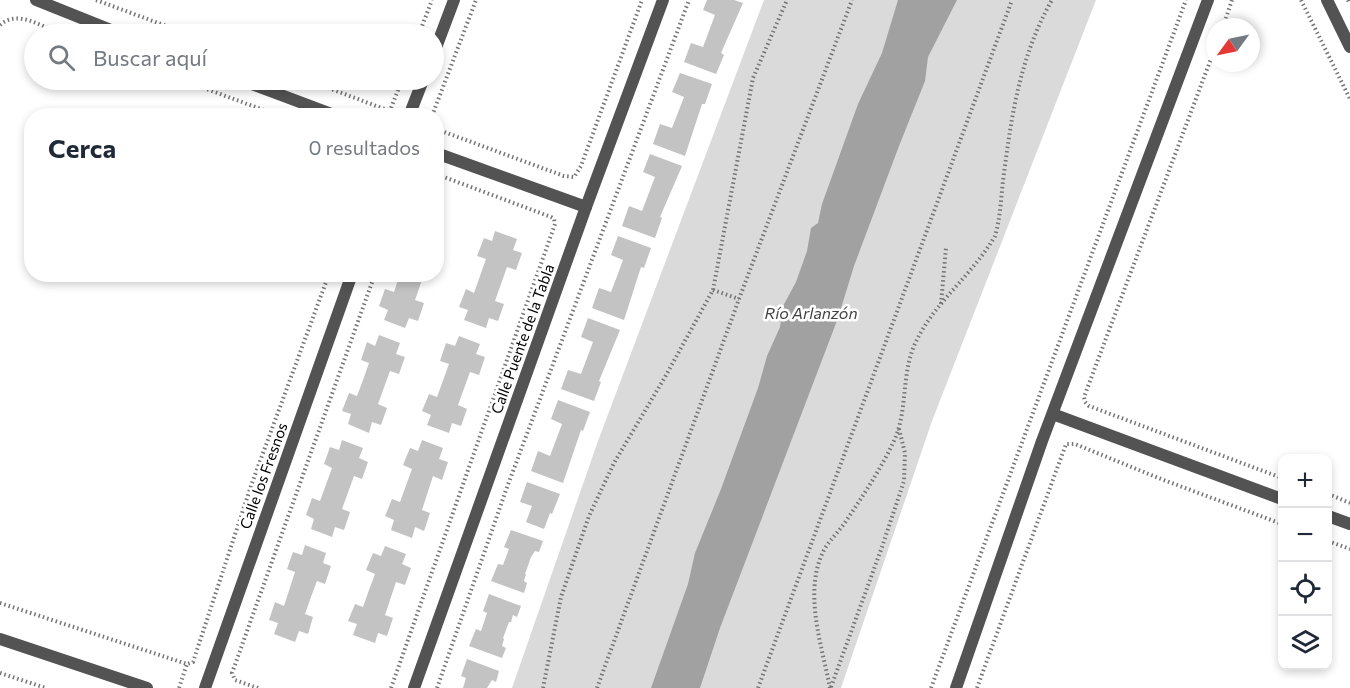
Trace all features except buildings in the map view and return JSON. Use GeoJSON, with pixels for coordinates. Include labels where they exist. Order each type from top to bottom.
{"type":"FeatureCollection","features":[{"type":"Feature","properties":{"kind":"street"},"geometry":{"type":"LineString","coordinates":[[36,0],[96,24]]}},
{"type":"Feature","properties":{"kind":"street"},"geometry":{"type":"LineString","coordinates":[[444,26],[454,0]]}},
{"type":"Feature","properties":{"kind":"street","name":"Calle Puente de la Tabla"},"geometry":{"type":"LineString","coordinates":[[414,688],[586,207],[663,0]]}},
{"type":"Feature","properties":{"kind":"street"},"geometry":{"type":"LineString","coordinates":[[956,688],[1053,414],[1208,0]]}},
{"type":"Feature","properties":{"kind":"street"},"geometry":{"type":"LineString","coordinates":[[1327,0],[1350,47]]}},
{"type":"Feature","properties":{"kind":"street"},"geometry":{"type":"LineString","coordinates":[[268,90],[316,108]]}},
{"type":"Feature","properties":{"kind":"street"},"geometry":{"type":"LineString","coordinates":[[412,108],[419,90]]}},
{"type":"Feature","properties":{"kind":"street"},"geometry":{"type":"LineString","coordinates":[[444,156],[586,207]]}},
{"type":"Feature","properties":{"kind":"street","name":"Calle los Fresnos"},"geometry":{"type":"LineString","coordinates":[[205,688],[349,282]]}},
{"type":"Feature","properties":{"kind":"street"},"geometry":{"type":"LineString","coordinates":[[1053,414],[1278,498]]}},
{"type":"Feature","properties":{"kind":"street"},"geometry":{"type":"LineString","coordinates":[[1332,517],[1350,524]]}},
{"type":"Feature","properties":{"kind":"street"},"geometry":{"type":"LineString","coordinates":[[0,639],[147,688]]}},
{"type":"Feature","properties":{"kind":"path"},"geometry":{"type":"LineString","coordinates":[[96,0],[161,24]]}},
{"type":"Feature","properties":{"kind":"path"},"geometry":{"type":"LineString","coordinates":[[423,24],[432,0]]}},
{"type":"Feature","properties":{"kind":"path"},"geometry":{"type":"LineString","coordinates":[[444,84],[476,0]]}},
{"type":"Feature","properties":{"kind":"path"},"geometry":{"type":"LineString","coordinates":[[444,132],[564,176],[574,177],[581,166],[642,0]]}},
{"type":"Feature","properties":{"kind":"path"},"geometry":{"type":"LineString","coordinates":[[437,688],[502,501],[689,0]]}},
{"type":"Feature","properties":{"kind":"path"},"geometry":{"type":"LineString","coordinates":[[543,688],[561,597],[575,551],[593,507],[614,463],[665,378],[713,290],[753,78],[787,0]]}},
{"type":"Feature","properties":{"kind":"path"},"geometry":{"type":"LineString","coordinates":[[597,688],[739,299],[852,0]]}},
{"type":"Feature","properties":{"kind":"path"},"geometry":{"type":"LineString","coordinates":[[758,688],[1012,0]]}},
{"type":"Feature","properties":{"kind":"path"},"geometry":{"type":"LineString","coordinates":[[830,688],[816,618],[815,593],[819,561],[823,550],[846,521],[893,443],[899,429],[909,362],[918,338],[940,305],[995,237],[1022,68],[1035,31],[1052,0]]}},
{"type":"Feature","properties":{"kind":"path"},"geometry":{"type":"LineString","coordinates":[[931,688],[1186,0]]}},
{"type":"Feature","properties":{"kind":"path"},"geometry":{"type":"LineString","coordinates":[[1225,18],[1232,0]]}},
{"type":"Feature","properties":{"kind":"path"},"geometry":{"type":"LineString","coordinates":[[1301,0],[1350,99]]}},
{"type":"Feature","properties":{"kind":"path"},"geometry":{"type":"LineString","coordinates":[[0,25],[6,19],[15,16],[36,24]]}},
{"type":"Feature","properties":{"kind":"path"},"geometry":{"type":"LineString","coordinates":[[1206,72],[1084,397],[1089,406],[1278,477]]}},
{"type":"Feature","properties":{"kind":"path"},"geometry":{"type":"LineString","coordinates":[[209,90],[258,108]]}},
{"type":"Feature","properties":{"kind":"path"},"geometry":{"type":"LineString","coordinates":[[333,90],[381,108]]}},
{"type":"Feature","properties":{"kind":"path"},"geometry":{"type":"LineString","coordinates":[[391,108],[398,90]]}},
{"type":"Feature","properties":{"kind":"path"},"geometry":{"type":"LineString","coordinates":[[435,108],[442,90]]}},
{"type":"Feature","properties":{"kind":"path"},"geometry":{"type":"LineString","coordinates":[[391,688],[555,225],[554,219],[550,217],[444,177]]}},
{"type":"Feature","properties":{"kind":"path"},"geometry":{"type":"LineString","coordinates":[[940,305],[946,248]]}},
{"type":"Feature","properties":{"kind":"path"},"geometry":{"type":"LineString","coordinates":[[0,603],[187,664],[193,662],[252,483],[326,282]]}},
{"type":"Feature","properties":{"kind":"path"},"geometry":{"type":"LineString","coordinates":[[233,688],[235,680],[232,673],[372,282]]}},
{"type":"Feature","properties":{"kind":"path"},"geometry":{"type":"LineString","coordinates":[[713,290],[739,299]]}},
{"type":"Feature","properties":{"kind":"path"},"geometry":{"type":"LineString","coordinates":[[830,688],[904,481],[905,453],[899,429]]}},
{"type":"Feature","properties":{"kind":"path"},"geometry":{"type":"LineString","coordinates":[[976,688],[1066,444],[1075,444],[1278,523]]}},
{"type":"Feature","properties":{"kind":"path"},"geometry":{"type":"LineString","coordinates":[[1332,496],[1350,503]]}},
{"type":"Feature","properties":{"kind":"path"},"geometry":{"type":"LineString","coordinates":[[1332,542],[1350,549]]}},
{"type":"Feature","properties":{"kind":"path"},"geometry":{"type":"LineString","coordinates":[[179,688],[187,664]]}},
{"type":"Feature","properties":{"kind":"path"},"geometry":{"type":"LineString","coordinates":[[0,673],[46,688]]}},
{"type":"Feature","properties":{"kind":"path"},"geometry":{"type":"LineString","coordinates":[[235,680],[258,688]]}},
{"type":"Feature","properties":{"kind":"shaded area"},"geometry":{"type":"Polygon","coordinates":[[[764,0],[1096,0],[932,421],[841,688],[512,688],[598,441],[764,0]]]}},
{"type":"Feature","properties":{"kind":"water","name":"Río Arlanzón"},"geometry":{"type":"Polygon","coordinates":[[[898,0],[957,0],[928,57],[925,81],[854,266],[838,318],[720,628],[700,688],[651,688],[688,584],[695,553],[758,388],[767,356],[780,327],[783,306],[796,282],[807,251],[811,228],[818,223],[822,204],[858,104],[882,53],[898,0]]]}}]}
